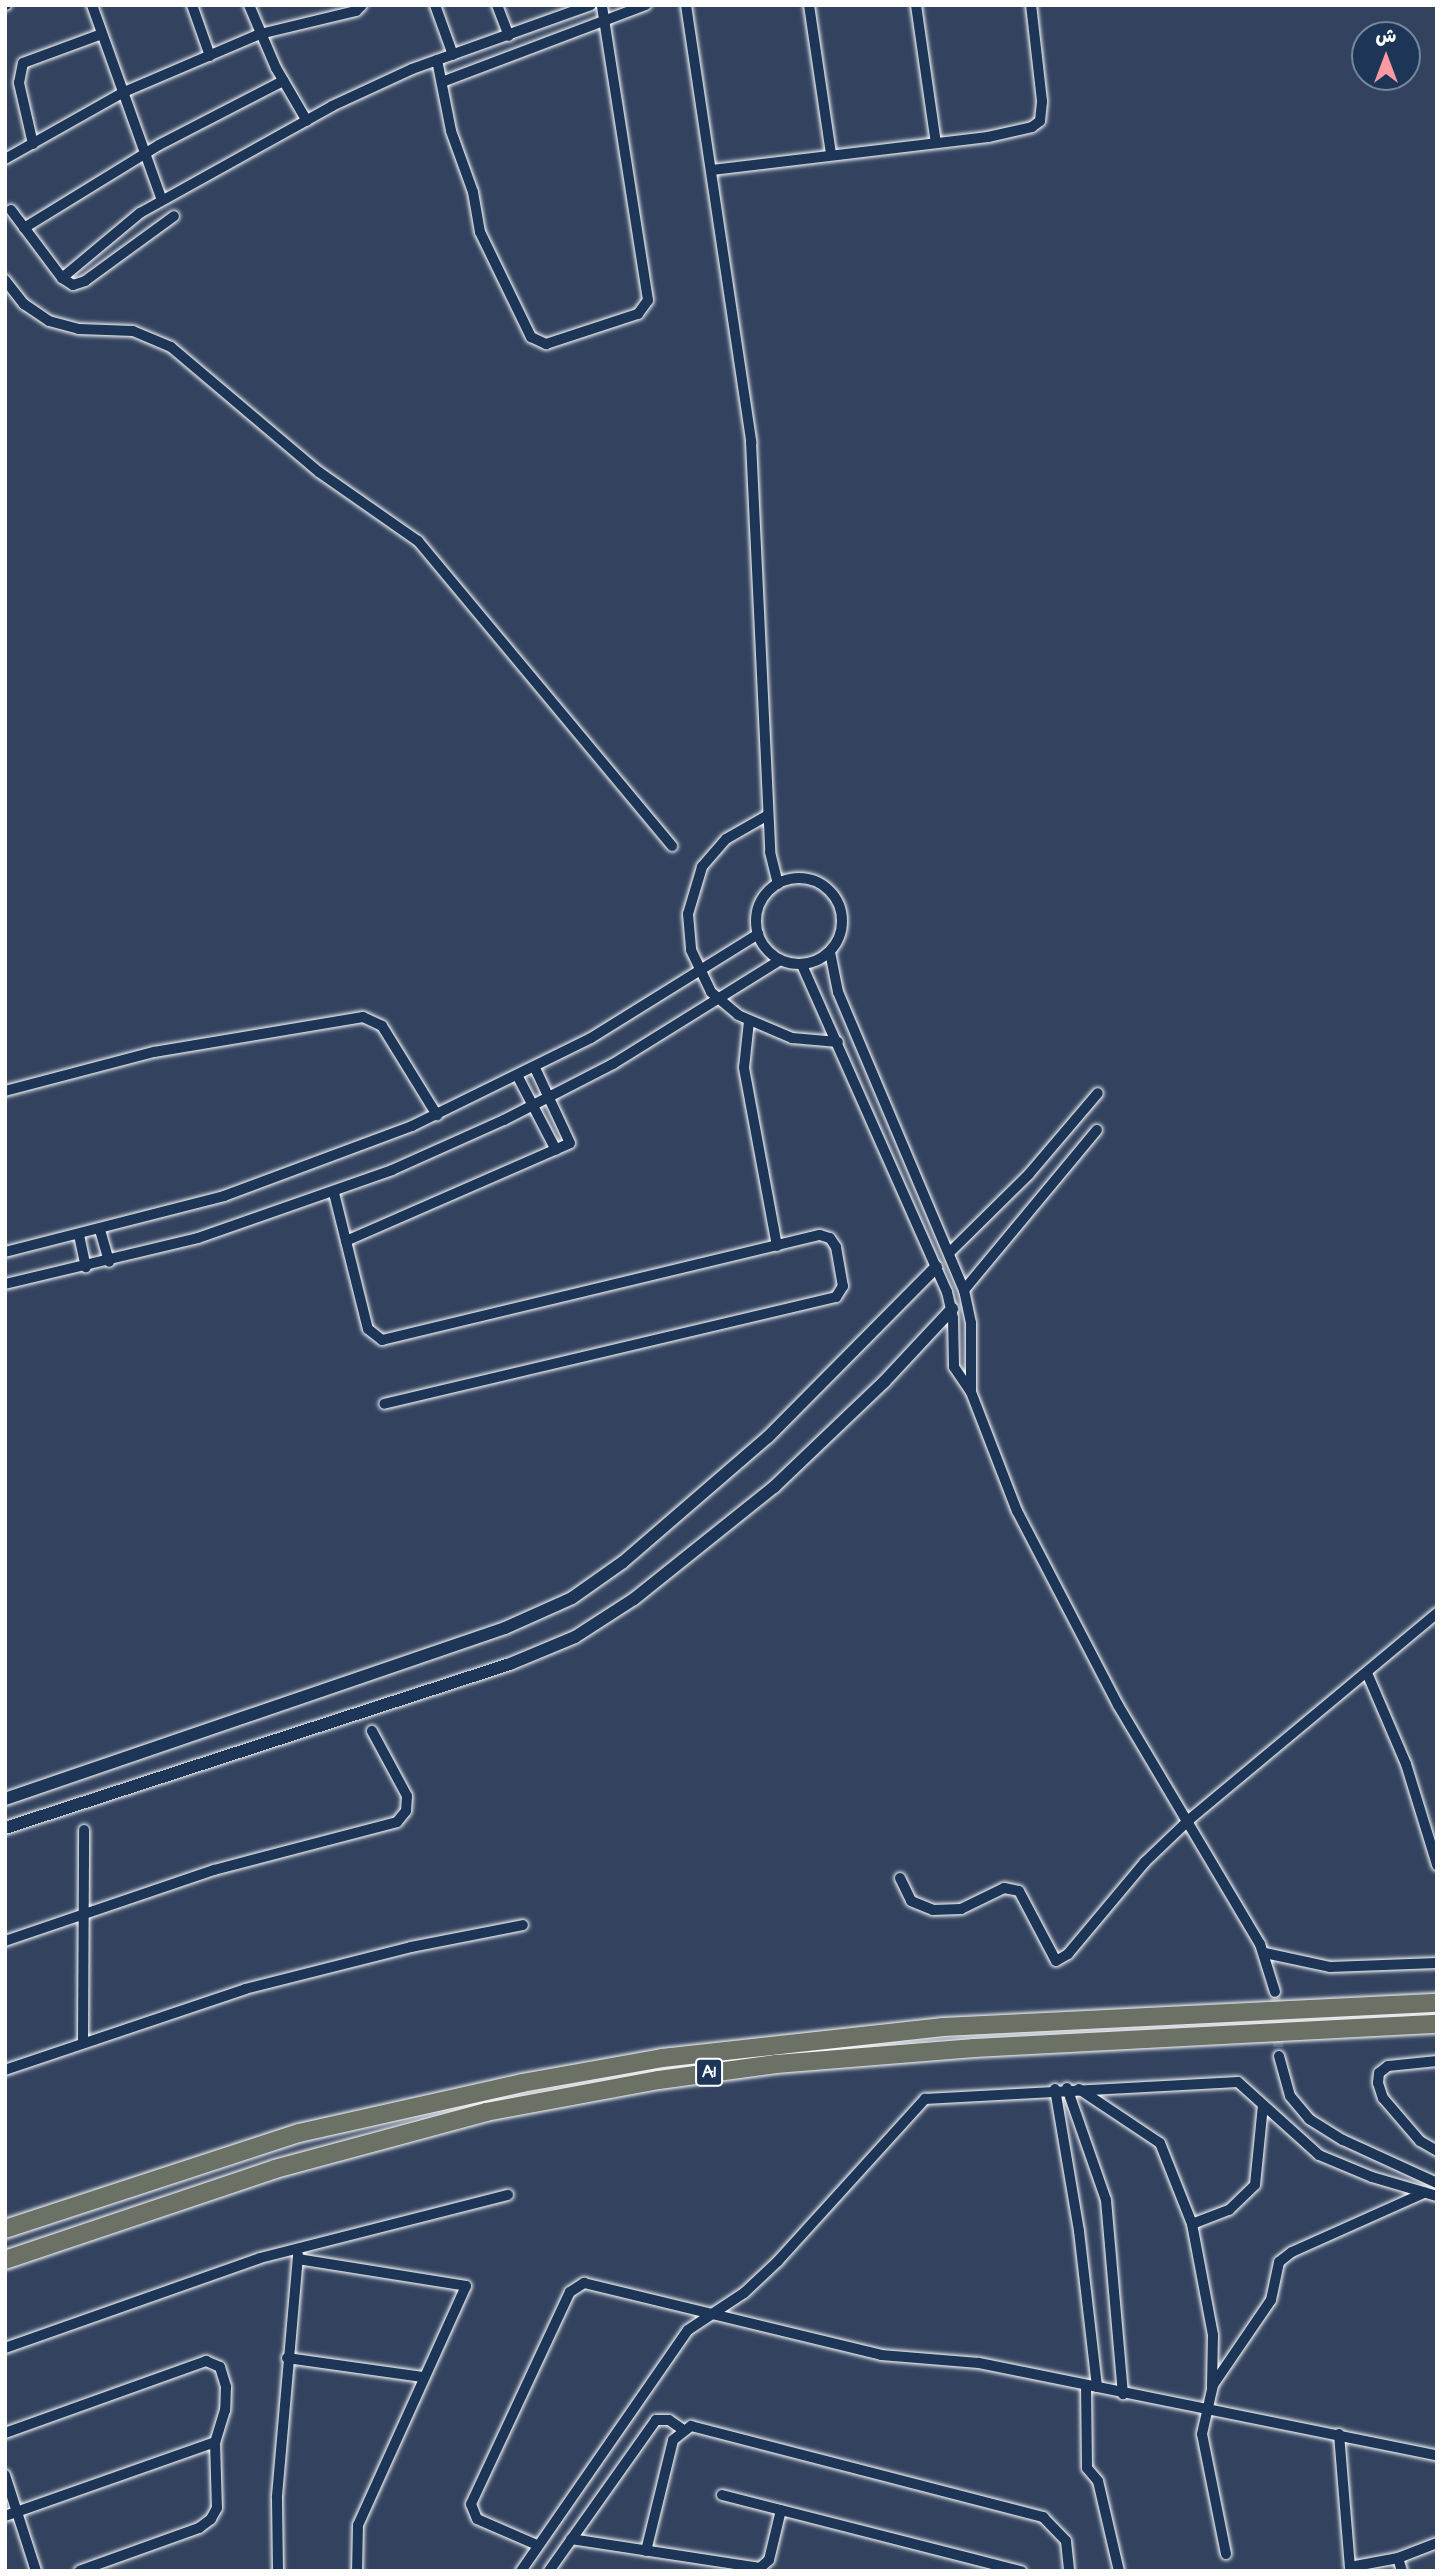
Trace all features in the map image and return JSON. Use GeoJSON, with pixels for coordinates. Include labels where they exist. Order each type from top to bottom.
{"type":"FeatureCollection","features":[{"type":"Feature","properties":{"kind":"highway","name":"A1"},"geometry":{"type":"LineString","coordinates":[[5,2229],[299,2133],[509,2086],[663,2058],[943,2027],[1437,2003]]}},
{"type":"Feature","properties":{"kind":"highway","name":"A1"},"geometry":{"type":"LineString","coordinates":[[5,2260],[275,2169],[486,2112],[659,2080],[937,2051],[1437,2024]]}},
{"type":"Feature","properties":{"kind":"street"},"geometry":{"type":"LineString","coordinates":[[92,5],[162,200]]}},
{"type":"Feature","properties":{"kind":"street"},"geometry":{"type":"LineString","coordinates":[[192,5],[210,56]]}},
{"type":"Feature","properties":{"kind":"street"},"geometry":{"type":"LineString","coordinates":[[249,5],[283,81],[307,121]]}},
{"type":"Feature","properties":{"kind":"street"},"geometry":{"type":"LineString","coordinates":[[5,159],[124,92],[260,34],[356,11],[362,5]]}},
{"type":"Feature","properties":{"kind":"street"},"geometry":{"type":"LineString","coordinates":[[435,5],[453,55]]}},
{"type":"Feature","properties":{"kind":"street"},"geometry":{"type":"LineString","coordinates":[[496,5],[509,36]]}},
{"type":"Feature","properties":{"kind":"street"},"geometry":{"type":"LineString","coordinates":[[62,278],[99,243],[162,200],[358,93],[437,60],[591,5]]}},
{"type":"Feature","properties":{"kind":"street"},"geometry":{"type":"LineString","coordinates":[[437,60],[483,240],[534,340],[546,344],[642,313],[648,300],[602,5]]}},
{"type":"Feature","properties":{"kind":"street"},"geometry":{"type":"LineString","coordinates":[[442,82],[646,5]]}},
{"type":"Feature","properties":{"kind":"street"},"geometry":{"type":"LineString","coordinates":[[686,5],[751,442],[768,815],[771,861],[778,884]]}},
{"type":"Feature","properties":{"kind":"street"},"geometry":{"type":"LineString","coordinates":[[809,5],[831,154]]}},
{"type":"Feature","properties":{"kind":"street"},"geometry":{"type":"LineString","coordinates":[[916,5],[936,144]]}},
{"type":"Feature","properties":{"kind":"street"},"geometry":{"type":"LineString","coordinates":[[712,170],[1022,132],[1040,121],[1042,86],[1031,5]]}},
{"type":"Feature","properties":{"kind":"street"},"geometry":{"type":"LineString","coordinates":[[33,144],[19,83],[23,63],[102,34]]}},
{"type":"Feature","properties":{"kind":"street"},"geometry":{"type":"LineString","coordinates":[[24,228],[146,155],[283,81]]}},
{"type":"Feature","properties":{"kind":"street"},"geometry":{"type":"LineString","coordinates":[[11,210],[62,278],[81,283],[174,216]]}},
{"type":"Feature","properties":{"kind":"street"},"geometry":{"type":"LineString","coordinates":[[5,280],[24,304],[49,321],[69,327],[133,331],[171,347],[319,472],[418,541],[672,846]]}},
{"type":"Feature","properties":{"kind":"street"},"geometry":{"type":"LineString","coordinates":[[768,815],[726,839],[697,878],[688,926],[699,973],[719,1001],[749,1021],[792,1038],[838,1042]]}},
{"type":"Feature","properties":{"kind":"street"},"geometry":{"type":"LineString","coordinates":[[830,952],[802,964],[780,960],[758,934],[759,907],[778,884],[808,879],[834,895],[843,924],[830,952],[838,992],[964,1290],[971,1346],[971,1392]]}},
{"type":"Feature","properties":{"kind":"street"},"geometry":{"type":"LineString","coordinates":[[5,1252],[100,1230],[262,1183],[437,1115],[535,1068],[699,973],[758,934]]}},
{"type":"Feature","properties":{"kind":"street"},"geometry":{"type":"LineString","coordinates":[[5,1284],[109,1262],[334,1193],[549,1098],[719,1001],[780,960]]}},
{"type":"Feature","properties":{"kind":"street"},"geometry":{"type":"LineString","coordinates":[[802,964],[934,1262],[952,1309],[954,1367],[971,1392],[1017,1511],[1118,1705],[1189,1819],[1265,1953],[1275,1992]]}},
{"type":"Feature","properties":{"kind":"street"},"geometry":{"type":"LineString","coordinates":[[5,1091],[166,1049],[363,1017],[382,1026],[437,1115]]}},
{"type":"Feature","properties":{"kind":"street"},"geometry":{"type":"LineString","coordinates":[[749,1021],[744,1068],[776,1246]]}},
{"type":"Feature","properties":{"kind":"street"},"geometry":{"type":"LineString","coordinates":[[346,1241],[569,1143],[535,1068]]}},
{"type":"Feature","properties":{"kind":"street"},"geometry":{"type":"LineString","coordinates":[[518,1077],[556,1150]]}},
{"type":"Feature","properties":{"kind":"street"},"geometry":{"type":"LineString","coordinates":[[5,1800],[505,1628],[572,1598],[623,1562],[768,1437],[934,1262],[1029,1174],[1098,1093]]}},
{"type":"Feature","properties":{"kind":"street"},"geometry":{"type":"LineString","coordinates":[[964,1290],[1097,1130]]}},
{"type":"Feature","properties":{"kind":"street"},"geometry":{"type":"LineString","coordinates":[[334,1193],[370,1333],[382,1340],[820,1235],[830,1238],[836,1247],[841,1293],[832,1298],[386,1404]]}},
{"type":"Feature","properties":{"kind":"street"},"geometry":{"type":"LineString","coordinates":[[100,1230],[109,1262]]}},
{"type":"Feature","properties":{"kind":"street"},"geometry":{"type":"LineString","coordinates":[[79,1235],[86,1267]]}},
{"type":"Feature","properties":{"kind":"street"},"geometry":{"type":"LineString","coordinates":[[5,1828],[521,1660],[575,1637],[634,1599],[774,1487],[884,1382],[952,1309]]}},
{"type":"Feature","properties":{"kind":"street"},"geometry":{"type":"LineString","coordinates":[[953,1344],[971,1346]]}},
{"type":"Feature","properties":{"kind":"street"},"geometry":{"type":"LineString","coordinates":[[900,1878],[911,1901],[933,1910],[961,1909],[1004,1888],[1019,1891],[1056,1961],[1068,1954],[1145,1862],[1189,1819],[1437,1614]]}},
{"type":"Feature","properties":{"kind":"street"},"geometry":{"type":"LineString","coordinates":[[1367,1673],[1406,1764],[1437,1865]]}},
{"type":"Feature","properties":{"kind":"street"},"geometry":{"type":"LineString","coordinates":[[5,1941],[214,1870],[397,1822],[407,1811],[407,1796],[372,1731]]}},
{"type":"Feature","properties":{"kind":"street"},"geometry":{"type":"LineString","coordinates":[[83,2042],[85,1830]]}},
{"type":"Feature","properties":{"kind":"street"},"geometry":{"type":"LineString","coordinates":[[5,2070],[83,2042],[300,1973],[523,1925]]}},
{"type":"Feature","properties":{"kind":"street"},"geometry":{"type":"LineString","coordinates":[[1265,1953],[1330,1967],[1437,1963]]}},
{"type":"Feature","properties":{"kind":"street"},"geometry":{"type":"LineString","coordinates":[[1279,2056],[1290,2096],[1309,2119],[1343,2140],[1437,2183]]}},
{"type":"Feature","properties":{"kind":"street"},"geometry":{"type":"LineString","coordinates":[[1437,2061],[1388,2066],[1379,2073],[1378,2083],[1382,2098],[1420,2141],[1437,2151]]}},
{"type":"Feature","properties":{"kind":"street"},"geometry":{"type":"LineString","coordinates":[[521,2571],[688,2330],[744,2293],[778,2261],[921,2102],[1055,2089],[1234,2081],[1319,2155],[1437,2196]]}},
{"type":"Feature","properties":{"kind":"street"},"geometry":{"type":"LineString","coordinates":[[1072,2088],[1160,2143],[1192,2224],[1213,2338],[1213,2387],[1202,2438],[1226,2554]]}},
{"type":"Feature","properties":{"kind":"street"},"geometry":{"type":"LineString","coordinates":[[1072,2088],[1106,2200],[1123,2393]]}},
{"type":"Feature","properties":{"kind":"street"},"geometry":{"type":"LineString","coordinates":[[1055,2089],[1079,2231],[1091,2386],[1087,2468],[1098,2481],[1119,2571]]}},
{"type":"Feature","properties":{"kind":"street"},"geometry":{"type":"LineString","coordinates":[[1192,2224],[1228,2210],[1255,2185],[1264,2105]]}},
{"type":"Feature","properties":{"kind":"street"},"geometry":{"type":"LineString","coordinates":[[1213,2387],[1271,2300],[1283,2258],[1424,2193]]}},
{"type":"Feature","properties":{"kind":"street"},"geometry":{"type":"LineString","coordinates":[[5,2348],[299,2248],[508,2195]]}},
{"type":"Feature","properties":{"kind":"street"},"geometry":{"type":"LineString","coordinates":[[278,2571],[277,2496],[286,2358],[299,2248]]}},
{"type":"Feature","properties":{"kind":"street"},"geometry":{"type":"LineString","coordinates":[[298,2259],[466,2284],[358,2525],[357,2571]]}},
{"type":"Feature","properties":{"kind":"street"},"geometry":{"type":"LineString","coordinates":[[537,2545],[477,2519],[471,2504],[573,2289],[588,2283],[881,2355],[979,2363],[1437,2455]]}},
{"type":"Feature","properties":{"kind":"street"},"geometry":{"type":"LineString","coordinates":[[286,2358],[423,2377]]}},
{"type":"Feature","properties":{"kind":"street"},"geometry":{"type":"LineString","coordinates":[[5,2432],[214,2361],[226,2387],[225,2410],[215,2442],[217,2508],[211,2519],[199,2528],[79,2571]]}},
{"type":"Feature","properties":{"kind":"street"},"geometry":{"type":"LineString","coordinates":[[549,2571],[656,2420],[669,2420],[682,2429]]}},
{"type":"Feature","properties":{"kind":"street"},"geometry":{"type":"LineString","coordinates":[[646,2551],[673,2440],[682,2429],[691,2426],[1038,2515],[1063,2534],[1069,2571]]}},
{"type":"Feature","properties":{"kind":"street"},"geometry":{"type":"LineString","coordinates":[[1339,2434],[1350,2567],[1398,2558],[1437,2543]]}},
{"type":"Feature","properties":{"kind":"street"},"geometry":{"type":"LineString","coordinates":[[5,2516],[215,2442]]}},
{"type":"Feature","properties":{"kind":"street"},"geometry":{"type":"LineString","coordinates":[[5,2475],[36,2571]]}},
{"type":"Feature","properties":{"kind":"street"},"geometry":{"type":"LineString","coordinates":[[722,2496],[1021,2571]]}},
{"type":"Feature","properties":{"kind":"street"},"geometry":{"type":"LineString","coordinates":[[571,2539],[760,2568],[769,2560],[781,2510]]}},
{"type":"Feature","properties":{"kind":"street"},"geometry":{"type":"LineString","coordinates":[[1398,2558],[1402,2571]]}},
{"type":"Feature","properties":{"kind":"tunnel"},"geometry":{"type":"LineString","coordinates":[[1275,1992],[1279,2056]]}}]}
